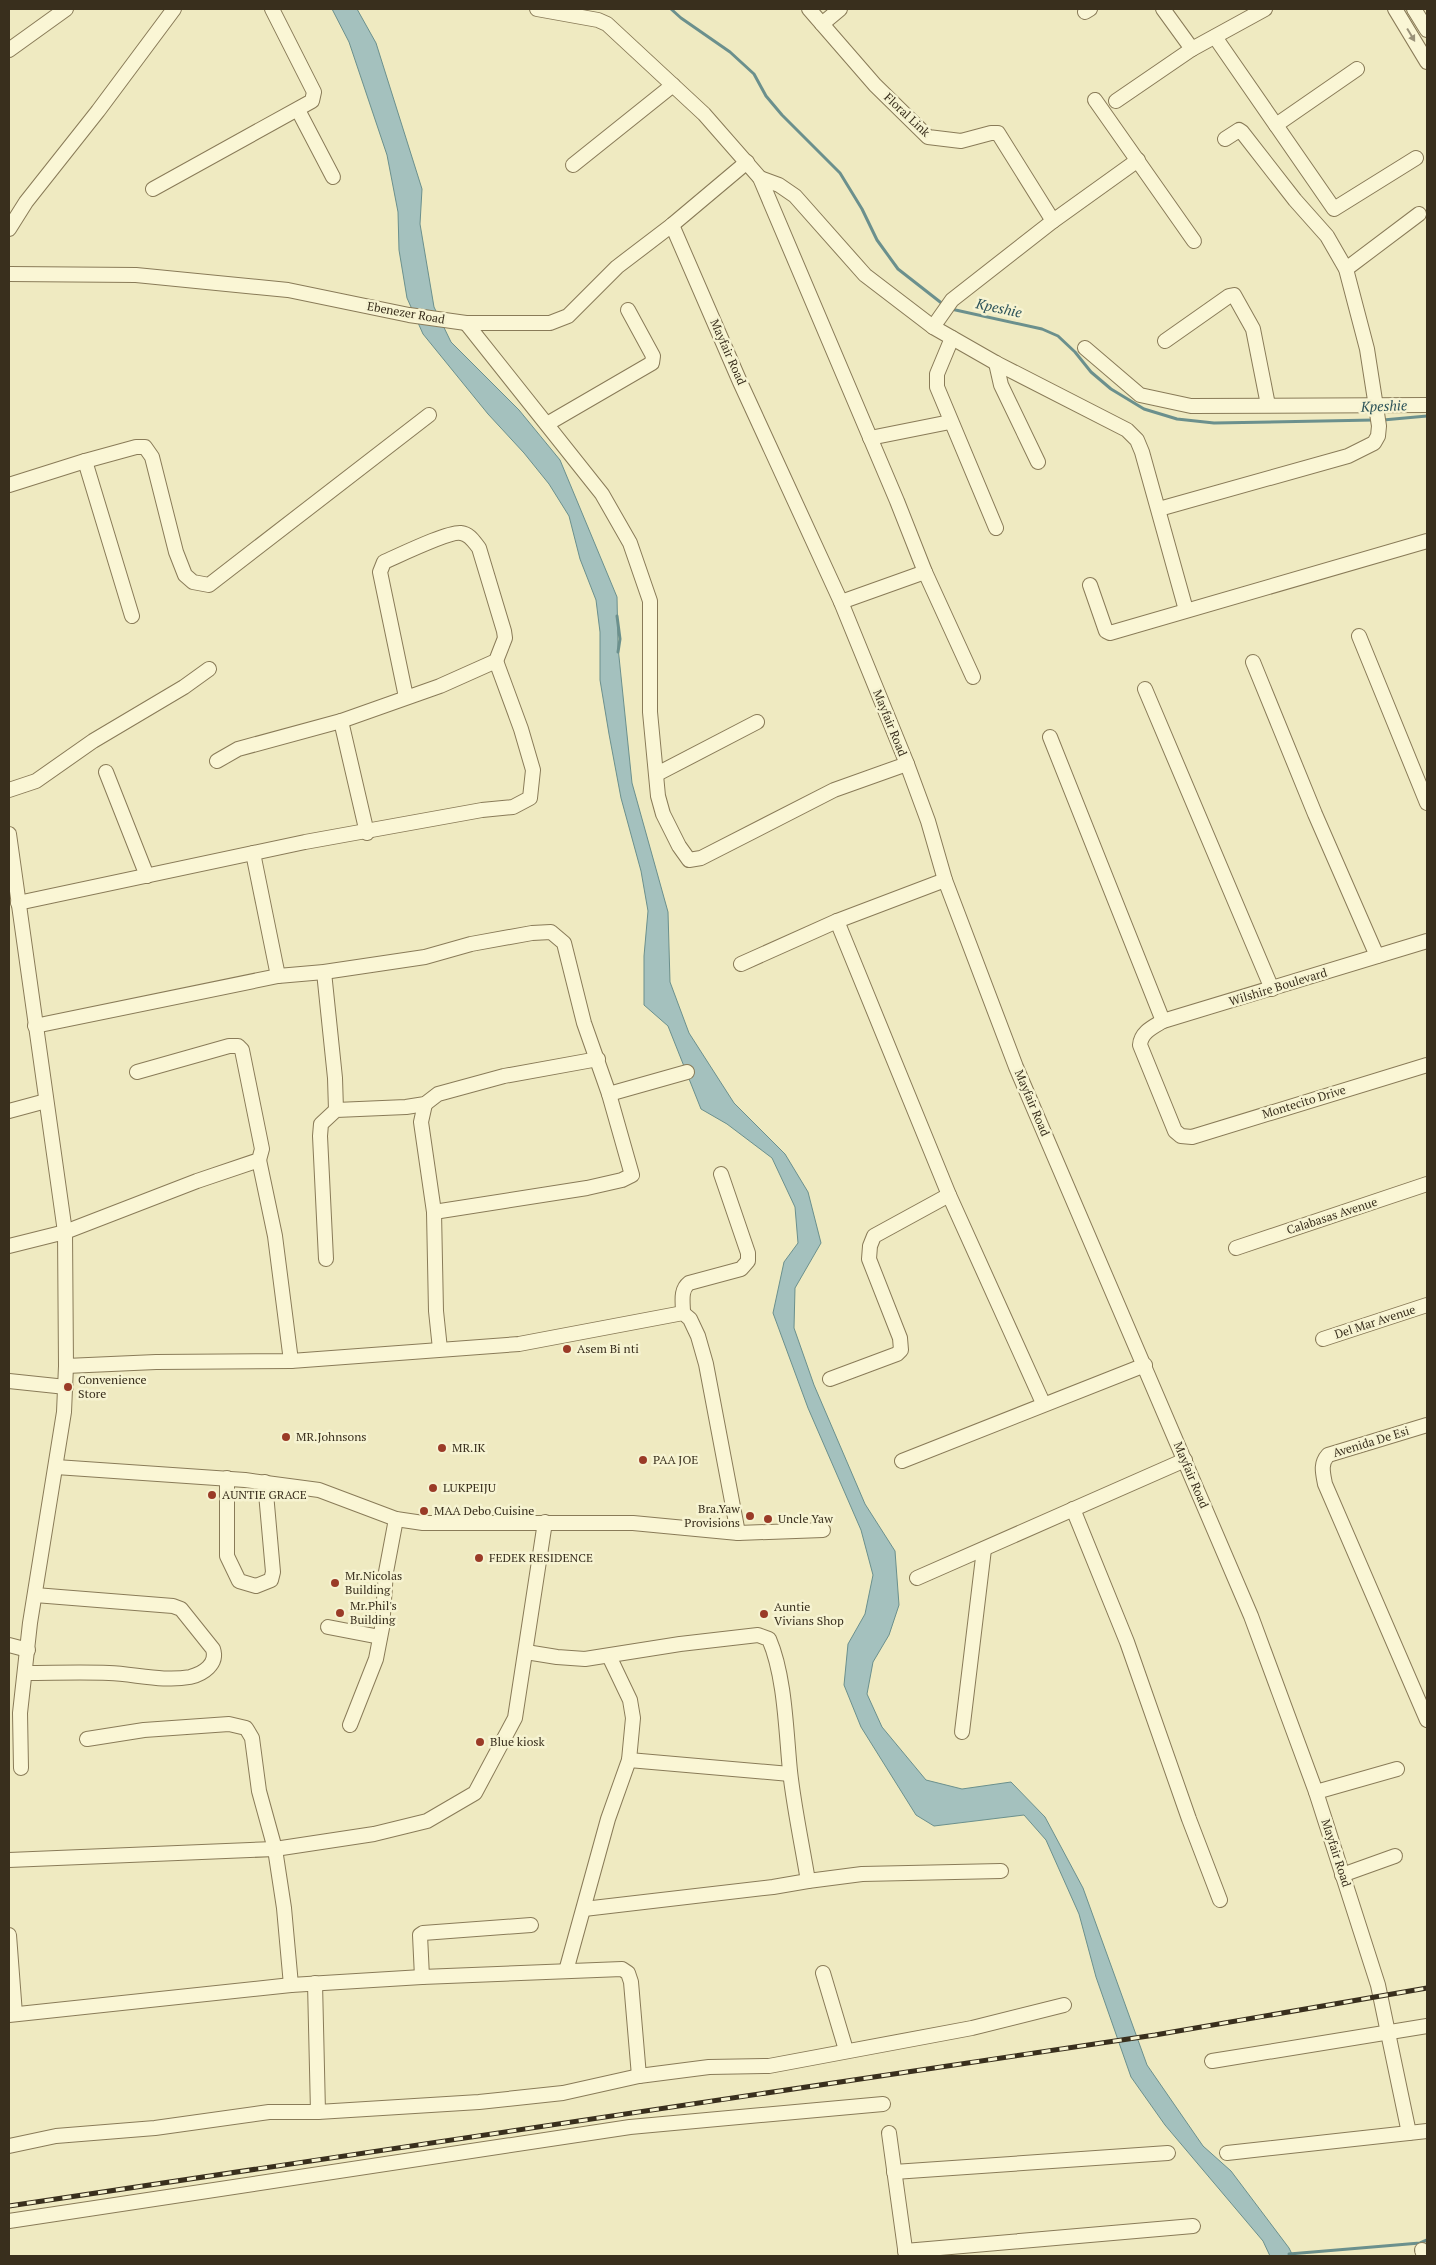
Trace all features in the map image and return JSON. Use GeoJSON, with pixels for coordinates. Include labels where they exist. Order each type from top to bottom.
{"type":"FeatureCollection","features":[{"type":"Feature","properties":{"kind":"street"},"geometry":{"type":"LineString","coordinates":[[9,50],[66,9]]}},
{"type":"Feature","properties":{"kind":"street"},"geometry":{"type":"LineString","coordinates":[[9,230],[26,202],[98,111],[174,9]]}},
{"type":"Feature","properties":{"kind":"street"},"geometry":{"type":"LineString","coordinates":[[153,189],[312,101],[314,92],[272,9]]}},
{"type":"Feature","properties":{"kind":"street"},"geometry":{"type":"LineString","coordinates":[[537,9],[603,21],[673,85],[760,178],[898,501],[925,572],[972,677]]}},
{"type":"Feature","properties":{"kind":"street","name":"Floral Link"},"geometry":{"type":"LineString","coordinates":[[809,9],[875,84],[928,137],[961,141],[998,133],[1053,221]]}},
{"type":"Feature","properties":{"kind":"street"},"geometry":{"type":"LineString","coordinates":[[822,24],[840,9]]}},
{"type":"Feature","properties":{"kind":"street"},"geometry":{"type":"LineString","coordinates":[[1163,9],[1192,49]]}},
{"type":"Feature","properties":{"kind":"street"},"geometry":{"type":"LineString","coordinates":[[1116,101],[1192,49],[1265,9]]}},
{"type":"Feature","properties":{"kind":"street"},"geometry":{"type":"LineString","coordinates":[[1395,9],[1427,62]]}},
{"type":"Feature","properties":{"kind":"street"},"geometry":{"type":"LineString","coordinates":[[1414,9],[1427,30]]}},
{"type":"Feature","properties":{"kind":"street"},"geometry":{"type":"LineString","coordinates":[[1215,37],[1334,210]]}},
{"type":"Feature","properties":{"kind":"street"},"geometry":{"type":"LineString","coordinates":[[1276,125],[1357,69]]}},
{"type":"Feature","properties":{"kind":"street"},"geometry":{"type":"LineString","coordinates":[[574,165],[673,85]]}},
{"type":"Feature","properties":{"kind":"street"},"geometry":{"type":"LineString","coordinates":[[1095,100],[1194,240]]}},
{"type":"Feature","properties":{"kind":"street"},"geometry":{"type":"LineString","coordinates":[[298,110],[333,178]]}},
{"type":"Feature","properties":{"kind":"street"},"geometry":{"type":"LineString","coordinates":[[1159,509],[1348,456],[1374,443],[1378,436],[1376,408],[1367,349],[1346,269],[1334,247],[1319,227],[1242,132],[1239,130],[1225,139]]}},
{"type":"Feature","properties":{"kind":"street"},"geometry":{"type":"LineString","coordinates":[[1319,227],[1334,210],[1416,158]]}},
{"type":"Feature","properties":{"kind":"street"},"geometry":{"type":"LineString","coordinates":[[933,327],[952,300],[1053,221],[1138,160]]}},
{"type":"Feature","properties":{"kind":"street","name":"Ebenezer Road"},"geometry":{"type":"LineString","coordinates":[[11,276],[136,275],[288,290],[409,315],[466,324],[524,324],[559,321],[568,316],[618,267],[672,226],[747,162]]}},
{"type":"Feature","properties":{"kind":"street"},"geometry":{"type":"LineString","coordinates":[[760,178],[779,186],[795,196],[865,275],[933,327],[996,363],[1126,430],[1138,440],[1186,610]]}},
{"type":"Feature","properties":{"kind":"street"},"geometry":{"type":"LineString","coordinates":[[1346,269],[1419,214]]}},
{"type":"Feature","properties":{"kind":"street","name":"Mayfair Road"},"geometry":{"type":"LineString","coordinates":[[672,226],[740,382],[841,602],[907,764],[928,821],[945,880],[1016,1067],[1145,1364],[1251,1616],[1316,1792],[1378,1985],[1409,2133]]}},
{"type":"Feature","properties":{"kind":"street"},"geometry":{"type":"LineString","coordinates":[[1164,341],[1229,296],[1234,295],[1253,329],[1268,405]]}},
{"type":"Feature","properties":{"kind":"street"},"geometry":{"type":"LineString","coordinates":[[547,424],[652,363],[653,356],[628,310]]}},
{"type":"Feature","properties":{"kind":"street"},"geometry":{"type":"LineString","coordinates":[[466,324],[602,494],[630,543],[647,590],[651,614],[650,712],[658,774],[658,796],[663,814],[678,846],[689,860],[701,858],[834,790],[907,764]]}},
{"type":"Feature","properties":{"kind":"street"},"geometry":{"type":"LineString","coordinates":[[952,338],[936,379],[936,387],[996,528]]}},
{"type":"Feature","properties":{"kind":"street"},"geometry":{"type":"LineString","coordinates":[[1085,348],[1140,395],[1191,406],[1268,405],[1376,408],[1427,405]]}},
{"type":"Feature","properties":{"kind":"street"},"geometry":{"type":"LineString","coordinates":[[996,363],[1001,385],[1038,462]]}},
{"type":"Feature","properties":{"kind":"street"},"geometry":{"type":"LineString","coordinates":[[9,485],[85,460],[136,447],[145,447],[152,457],[176,552],[185,575],[193,582],[209,585],[217,581],[429,415]]}},
{"type":"Feature","properties":{"kind":"street"},"geometry":{"type":"LineString","coordinates":[[870,438],[950,422]]}},
{"type":"Feature","properties":{"kind":"street"},"geometry":{"type":"LineString","coordinates":[[85,460],[132,616]]}},
{"type":"Feature","properties":{"kind":"street"},"geometry":{"type":"LineString","coordinates":[[18,903],[253,853],[482,810],[513,806],[530,798],[533,770],[521,729],[496,662],[505,638],[479,548],[471,538],[460,532],[384,562],[380,572],[406,697]]}},
{"type":"Feature","properties":{"kind":"street"},"geometry":{"type":"LineString","coordinates":[[1090,585],[1106,631],[1110,633],[1427,541]]}},
{"type":"Feature","properties":{"kind":"street"},"geometry":{"type":"LineString","coordinates":[[841,602],[925,572]]}},
{"type":"Feature","properties":{"kind":"street"},"geometry":{"type":"LineString","coordinates":[[1358,636],[1427,803]]}},
{"type":"Feature","properties":{"kind":"street"},"geometry":{"type":"LineString","coordinates":[[217,761],[238,749],[341,721],[440,686],[496,662]]}},
{"type":"Feature","properties":{"kind":"street"},"geometry":{"type":"LineString","coordinates":[[1254,662],[1314,814],[1377,956]]}},
{"type":"Feature","properties":{"kind":"street"},"geometry":{"type":"LineString","coordinates":[[9,790],[36,781],[93,741],[184,688],[209,668]]}},
{"type":"Feature","properties":{"kind":"street"},"geometry":{"type":"LineString","coordinates":[[1145,689],[1272,989]]}},
{"type":"Feature","properties":{"kind":"street"},"geometry":{"type":"LineString","coordinates":[[341,721],[366,833]]}},
{"type":"Feature","properties":{"kind":"street"},"geometry":{"type":"LineString","coordinates":[[658,774],[757,722]]}},
{"type":"Feature","properties":{"kind":"street"},"geometry":{"type":"LineString","coordinates":[[1050,737],[1163,1020]]}},
{"type":"Feature","properties":{"kind":"street"},"geometry":{"type":"LineString","coordinates":[[106,772],[147,876]]}},
{"type":"Feature","properties":{"kind":"street"},"geometry":{"type":"LineString","coordinates":[[9,834],[64,1232],[66,1366],[64,1412],[56,1467],[35,1595],[25,1672],[14,1713],[19,1729],[21,1768]]}},
{"type":"Feature","properties":{"kind":"street"},"geometry":{"type":"LineString","coordinates":[[253,853],[278,976]]}},
{"type":"Feature","properties":{"kind":"street"},"geometry":{"type":"LineString","coordinates":[[741,964],[837,921],[945,880]]}},
{"type":"Feature","properties":{"kind":"street"},"geometry":{"type":"LineString","coordinates":[[837,921],[949,1195],[1043,1403]]}},
{"type":"Feature","properties":{"kind":"street"},"geometry":{"type":"LineString","coordinates":[[35,1026],[278,976],[324,972],[425,957],[471,944],[523,934],[551,932],[564,943],[584,1024],[598,1059],[632,1175],[622,1180],[587,1188],[434,1212]]}},
{"type":"Feature","properties":{"kind":"street","name":"Wilshire Boulevard"},"geometry":{"type":"LineString","coordinates":[[1181,1136],[1175,1131],[1140,1045],[1141,1038],[1146,1031],[1163,1020],[1272,989],[1427,941]]}},
{"type":"Feature","properties":{"kind":"street"},"geometry":{"type":"LineString","coordinates":[[324,972],[336,1078],[336,1110]]}},
{"type":"Feature","properties":{"kind":"street"},"geometry":{"type":"LineString","coordinates":[[137,1072],[229,1046],[238,1046],[242,1050],[262,1149],[259,1160],[275,1236],[291,1361]]}},
{"type":"Feature","properties":{"kind":"street"},"geometry":{"type":"LineString","coordinates":[[326,1259],[320,1136],[321,1124],[336,1110],[406,1107],[425,1104],[438,1094],[504,1076],[598,1059]]}},
{"type":"Feature","properties":{"kind":"street","name":"Montecito Drive"},"geometry":{"type":"LineString","coordinates":[[1181,1136],[1192,1137],[1427,1065]]}},
{"type":"Feature","properties":{"kind":"street"},"geometry":{"type":"LineString","coordinates":[[609,1094],[686,1072]]}},
{"type":"Feature","properties":{"kind":"street"},"geometry":{"type":"LineString","coordinates":[[9,1111],[46,1101]]}},
{"type":"Feature","properties":{"kind":"street"},"geometry":{"type":"LineString","coordinates":[[425,1104],[422,1122],[434,1212],[436,1311],[440,1350]]}},
{"type":"Feature","properties":{"kind":"street"},"geometry":{"type":"LineString","coordinates":[[406,1107],[422,1122]]}},
{"type":"Feature","properties":{"kind":"street"},"geometry":{"type":"LineString","coordinates":[[9,1246],[64,1232],[197,1181],[259,1160]]}},
{"type":"Feature","properties":{"kind":"street"},"geometry":{"type":"LineString","coordinates":[[683,1313],[682,1292],[685,1286],[689,1283],[741,1269],[748,1261],[748,1253],[721,1174]]}},
{"type":"Feature","properties":{"kind":"street","name":"Calabasas Avenue"},"geometry":{"type":"LineString","coordinates":[[1236,1248],[1427,1184]]}},
{"type":"Feature","properties":{"kind":"street"},"geometry":{"type":"LineString","coordinates":[[830,1380],[897,1354],[900,1350],[900,1338],[869,1259],[870,1246],[874,1236],[949,1195]]}},
{"type":"Feature","properties":{"kind":"street","name":"Del Mar Avenue"},"geometry":{"type":"LineString","coordinates":[[1322,1339],[1427,1305]]}},
{"type":"Feature","properties":{"kind":"street"},"geometry":{"type":"LineString","coordinates":[[66,1366],[156,1362],[291,1361],[519,1344],[683,1313],[690,1318],[698,1336],[706,1364],[738,1533]]}},
{"type":"Feature","properties":{"kind":"street"},"geometry":{"type":"LineString","coordinates":[[902,1461],[1043,1403],[1145,1364]]}},
{"type":"Feature","properties":{"kind":"street"},"geometry":{"type":"LineString","coordinates":[[9,1380],[66,1387]]}},
{"type":"Feature","properties":{"kind":"street","name":"Avenida De Esi"},"geometry":{"type":"LineString","coordinates":[[1427,1425],[1328,1454],[1322,1467],[1326,1484],[1427,1720]]}},
{"type":"Feature","properties":{"kind":"street"},"geometry":{"type":"LineString","coordinates":[[917,1578],[1185,1460]]}},
{"type":"Feature","properties":{"kind":"street"},"geometry":{"type":"LineString","coordinates":[[56,1467],[227,1478],[318,1490],[396,1519],[423,1523],[633,1523],[738,1533],[823,1530]]}},
{"type":"Feature","properties":{"kind":"street"},"geometry":{"type":"LineString","coordinates":[[227,1478],[227,1556],[239,1581],[256,1586],[271,1580],[273,1572],[265,1482]]}},
{"type":"Feature","properties":{"kind":"street"},"geometry":{"type":"LineString","coordinates":[[1073,1509],[1126,1642],[1220,1900]]}},
{"type":"Feature","properties":{"kind":"street"},"geometry":{"type":"LineString","coordinates":[[350,1725],[376,1659],[386,1572],[396,1519]]}},
{"type":"Feature","properties":{"kind":"street"},"geometry":{"type":"LineString","coordinates":[[9,1860],[275,1849],[374,1834],[427,1821],[476,1793],[515,1718],[545,1522]]}},
{"type":"Feature","properties":{"kind":"street"},"geometry":{"type":"LineString","coordinates":[[962,1732],[984,1549]]}},
{"type":"Feature","properties":{"kind":"street"},"geometry":{"type":"LineString","coordinates":[[25,1672],[110,1673],[157,1678],[188,1677],[204,1672],[213,1662],[215,1655],[213,1649],[181,1609],[173,1606],[35,1595]]}},
{"type":"Feature","properties":{"kind":"street"},"geometry":{"type":"LineString","coordinates":[[328,1627],[380,1637]]}},
{"type":"Feature","properties":{"kind":"street"},"geometry":{"type":"LineString","coordinates":[[526,1652],[557,1658],[586,1659],[680,1644],[758,1635],[769,1639],[774,1651],[784,1711],[790,1774],[808,1880]]}},
{"type":"Feature","properties":{"kind":"street"},"geometry":{"type":"LineString","coordinates":[[9,1645],[28,1650]]}},
{"type":"Feature","properties":{"kind":"street"},"geometry":{"type":"LineString","coordinates":[[566,1971],[608,1819],[629,1760],[632,1718],[630,1700],[610,1656]]}},
{"type":"Feature","properties":{"kind":"street"},"geometry":{"type":"LineString","coordinates":[[87,1739],[154,1730],[229,1724],[246,1728],[252,1738],[259,1791],[275,1849],[284,1908],[291,1985]]}},
{"type":"Feature","properties":{"kind":"street"},"geometry":{"type":"LineString","coordinates":[[629,1760],[790,1774]]}},
{"type":"Feature","properties":{"kind":"street"},"geometry":{"type":"LineString","coordinates":[[1316,1792],[1397,1769]]}},
{"type":"Feature","properties":{"kind":"street"},"geometry":{"type":"LineString","coordinates":[[1342,1875],[1395,1856]]}},
{"type":"Feature","properties":{"kind":"street"},"geometry":{"type":"LineString","coordinates":[[584,1909],[773,1888],[808,1880],[862,1874],[1001,1871]]}},
{"type":"Feature","properties":{"kind":"street"},"geometry":{"type":"LineString","coordinates":[[422,1977],[420,1936],[423,1933],[531,1926]]}},
{"type":"Feature","properties":{"kind":"street"},"geometry":{"type":"LineString","coordinates":[[9,1935],[12,2014],[315,1983],[622,1969],[628,1973],[631,1982],[639,2076]]}},
{"type":"Feature","properties":{"kind":"street"},"geometry":{"type":"LineString","coordinates":[[823,1973],[846,2050]]}},
{"type":"Feature","properties":{"kind":"street"},"geometry":{"type":"LineString","coordinates":[[315,1983],[318,2112]]}},
{"type":"Feature","properties":{"kind":"street"},"geometry":{"type":"LineString","coordinates":[[9,2146],[56,2136],[155,2128],[268,2112],[318,2112],[479,2102],[564,2093],[639,2076],[709,2067],[769,2066],[846,2050],[972,2028],[1064,2005]]}},
{"type":"Feature","properties":{"kind":"street"},"geometry":{"type":"LineString","coordinates":[[1212,2061],[1427,2026]]}},
{"type":"Feature","properties":{"kind":"street"},"geometry":{"type":"LineString","coordinates":[[9,2221],[630,2127],[883,2104]]}},
{"type":"Feature","properties":{"kind":"street"},"geometry":{"type":"LineString","coordinates":[[1227,2153],[1427,2131]]}},
{"type":"Feature","properties":{"kind":"street"},"geometry":{"type":"LineString","coordinates":[[889,2133],[906,2254],[1193,2226]]}},
{"type":"Feature","properties":{"kind":"street"},"geometry":{"type":"LineString","coordinates":[[894,2172],[1168,2153]]}},
{"type":"Feature","properties":{"kind":"water"},"geometry":{"type":"Polygon","coordinates":[[[332,9],[357,9],[376,43],[422,189],[420,224],[434,307],[451,342],[519,410],[560,460],[617,597],[618,647],[632,783],[668,912],[670,982],[689,1033],[734,1103],[785,1154],[808,1192],[821,1243],[795,1288],[794,1328],[814,1385],[865,1504],[895,1551],[899,1605],[889,1635],[873,1662],[867,1694],[882,1727],[926,1780],[962,1789],[1011,1782],[1045,1817],[1083,1888],[1147,2065],[1203,2146],[1231,2171],[1293,2256],[1270,2256],[1263,2241],[1165,2125],[1131,2077],[1096,1977],[1079,1914],[1046,1840],[1024,1815],[934,1826],[916,1815],[861,1727],[844,1685],[848,1644],[865,1614],[873,1575],[861,1530],[808,1408],[773,1313],[784,1262],[798,1243],[795,1207],[772,1158],[727,1124],[701,1109],[668,1026],[644,1005],[644,956],[648,911],[641,871],[621,798],[609,734],[600,680],[600,632],[596,600],[580,559],[569,516],[549,484],[524,453],[488,414],[423,334],[407,298],[399,250],[398,212],[387,155],[349,42],[332,9]]]}},
{"type":"Feature","properties":{"kind":"waterway","name":"Kpeshie"},"geometry":{"type":"LineString","coordinates":[[671,9],[730,52],[754,74],[766,96],[782,115],[840,173],[862,209],[877,240],[898,269],[944,305]]}},
{"type":"Feature","properties":{"kind":"waterway","name":"Kpeshie"},"geometry":{"type":"LineString","coordinates":[[951,309],[1042,329],[1058,336],[1075,352],[1091,372],[1111,389],[1144,409],[1177,419],[1214,423],[1374,420]]}},
{"type":"Feature","properties":{"kind":"waterway","name":"Kpeshie"},"geometry":{"type":"LineString","coordinates":[[1383,420],[1427,416]]}},
{"type":"Feature","properties":{"kind":"waterway"},"geometry":{"type":"LineString","coordinates":[[617,616],[620,639],[618,652]]}},
{"type":"Feature","properties":{"kind":"waterway"},"geometry":{"type":"LineString","coordinates":[[1289,2254],[1420,2243],[1427,2240]]}},
{"type":"Feature","properties":{"kind":"railway"},"geometry":{"type":"LineString","coordinates":[[9,2206],[1155,2035],[1427,1988]]}},
{"type":"Feature","properties":{"kind":"place","name":"Asem Bi nti"},"geometry":{"type":"Point","coordinates":[567,1349]}},
{"type":"Feature","properties":{"kind":"place","name":"Convenience Store"},"geometry":{"type":"Point","coordinates":[68,1387]}},
{"type":"Feature","properties":{"kind":"place","name":"MR.Johnsons"},"geometry":{"type":"Point","coordinates":[286,1437]}},
{"type":"Feature","properties":{"kind":"place","name":"MR.IK"},"geometry":{"type":"Point","coordinates":[442,1448]}},
{"type":"Feature","properties":{"kind":"place","name":"PAA JOE"},"geometry":{"type":"Point","coordinates":[643,1460]}},
{"type":"Feature","properties":{"kind":"place","name":"LUKPEIJU"},"geometry":{"type":"Point","coordinates":[433,1488]}},
{"type":"Feature","properties":{"kind":"place","name":"AUNTIE GRACE"},"geometry":{"type":"Point","coordinates":[212,1495]}},
{"type":"Feature","properties":{"kind":"place","name":"MAA Debo Cuisine"},"geometry":{"type":"Point","coordinates":[424,1511]}},
{"type":"Feature","properties":{"kind":"place","name":"Bra.Yaw Provisions"},"geometry":{"type":"Point","coordinates":[750,1516]}},
{"type":"Feature","properties":{"kind":"place","name":"Uncle Yaw"},"geometry":{"type":"Point","coordinates":[768,1519]}},
{"type":"Feature","properties":{"kind":"place","name":"FEDEK RESIDENCE"},"geometry":{"type":"Point","coordinates":[479,1558]}},
{"type":"Feature","properties":{"kind":"place","name":"Mr.Nicolas Building"},"geometry":{"type":"Point","coordinates":[335,1583]}},
{"type":"Feature","properties":{"kind":"place","name":"Mr.Phil's Building"},"geometry":{"type":"Point","coordinates":[340,1613]}},
{"type":"Feature","properties":{"kind":"place","name":"Auntie Vivians Shop"},"geometry":{"type":"Point","coordinates":[764,1614]}},
{"type":"Feature","properties":{"kind":"place","name":"Blue kiosk"},"geometry":{"type":"Point","coordinates":[480,1742]}}]}
